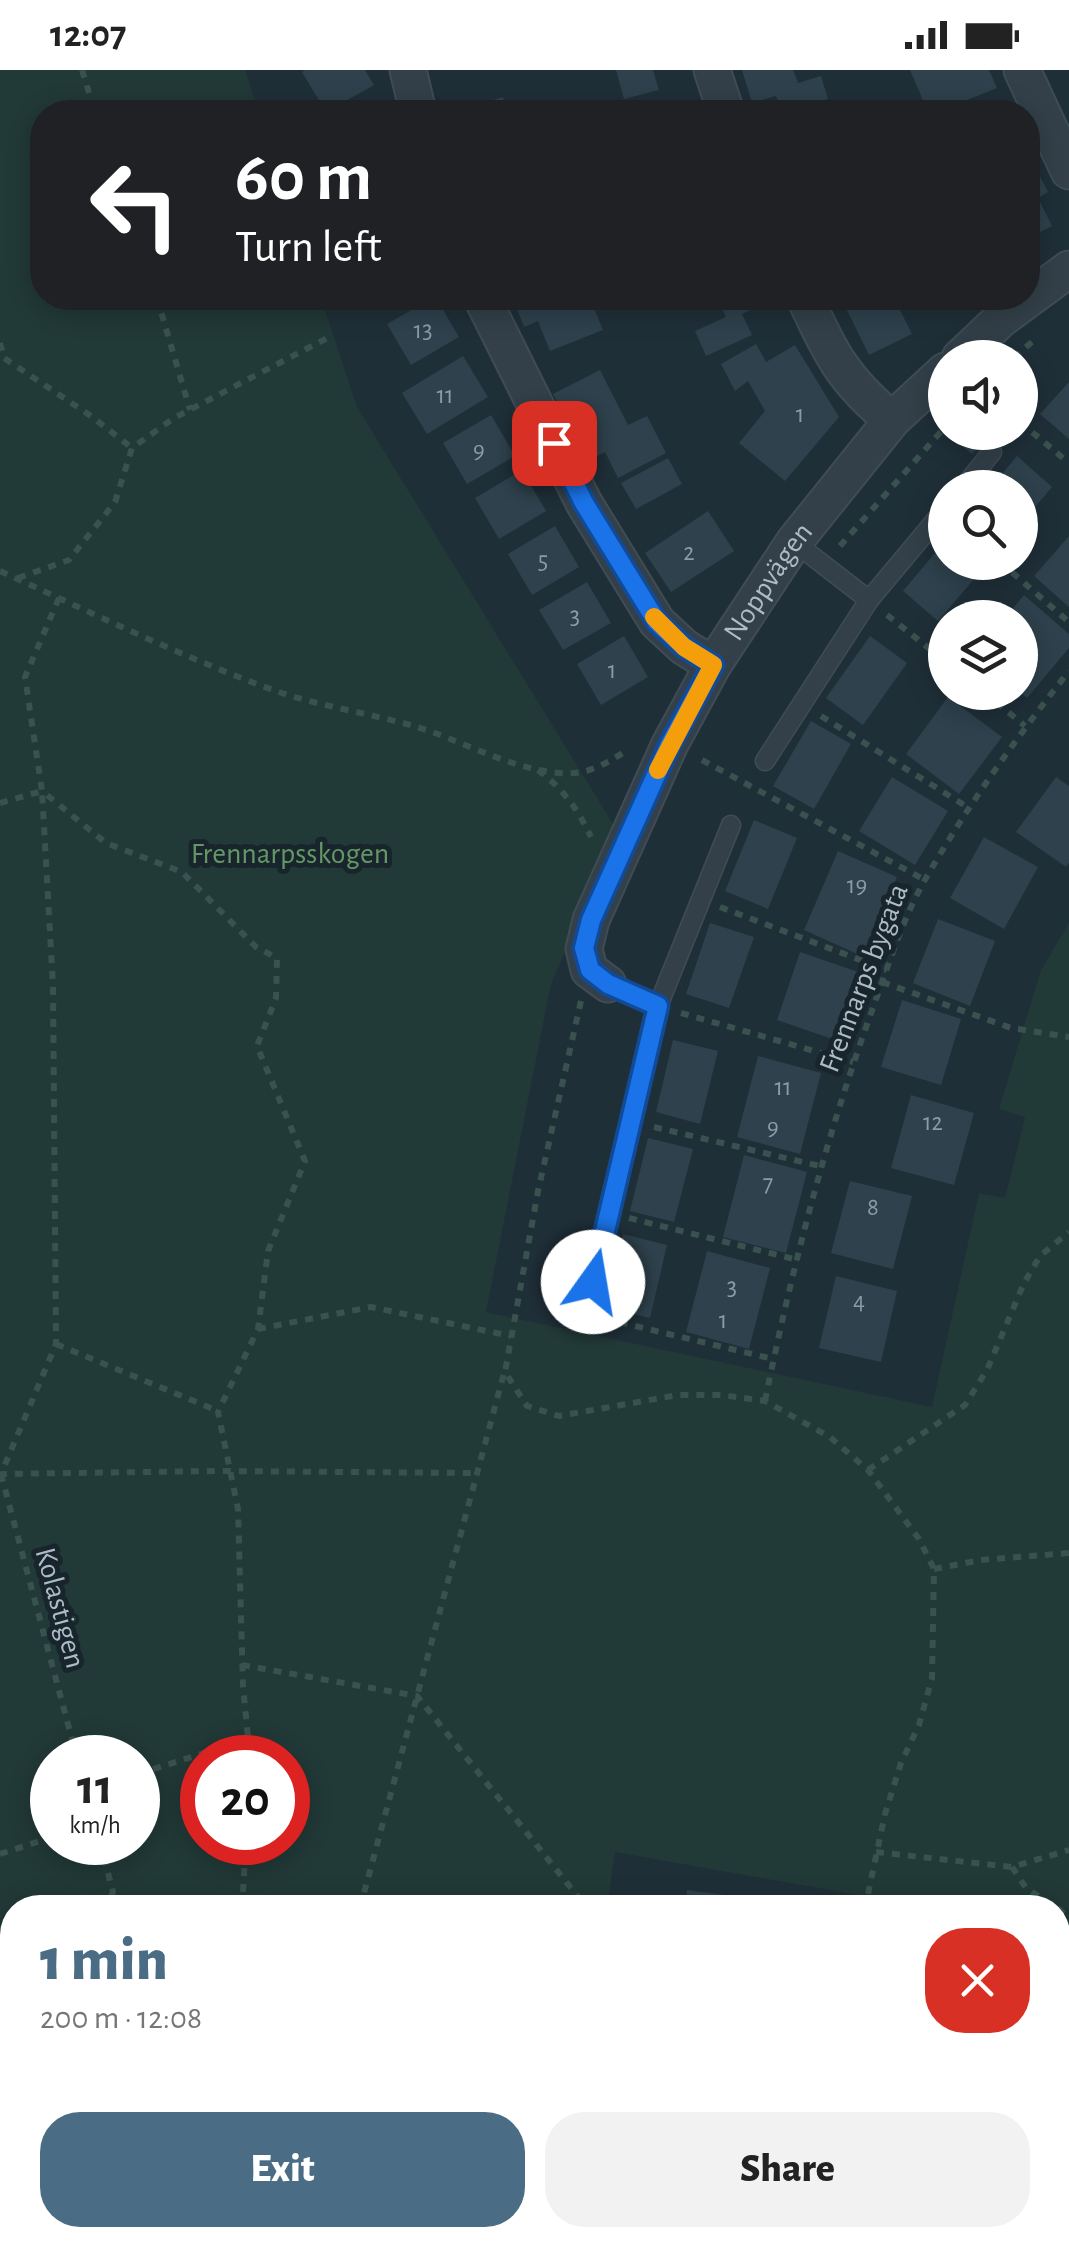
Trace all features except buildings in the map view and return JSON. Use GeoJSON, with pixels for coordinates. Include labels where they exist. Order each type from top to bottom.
{"type":"FeatureCollection","features":[{"type":"Feature","properties":{"kind":"street"},"geometry":{"type":"LineString","coordinates":[[408,70],[415,100]]}},
{"type":"Feature","properties":{"kind":"street"},"geometry":{"type":"LineString","coordinates":[[712,70],[722,100]]}},
{"type":"Feature","properties":{"kind":"street"},"geometry":{"type":"LineString","coordinates":[[1022,70],[1039,100]]}},
{"type":"Feature","properties":{"kind":"street"},"geometry":{"type":"LineString","coordinates":[[1040,102],[1065,147]]}},
{"type":"Feature","properties":{"kind":"street"},"geometry":{"type":"LineString","coordinates":[[1040,290],[1069,269]]}},
{"type":"Feature","properties":{"kind":"street"},"geometry":{"type":"LineString","coordinates":[[488,310],[584,503],[657,622],[684,647],[713,665]]}},
{"type":"Feature","properties":{"kind":"street"},"geometry":{"type":"LineString","coordinates":[[811,310],[831,352],[858,392],[892,420]]}},
{"type":"Feature","properties":{"kind":"street"},"geometry":{"type":"LineString","coordinates":[[979,340],[1013,310]]}},
{"type":"Feature","properties":{"kind":"street","name":"Noppvägen"},"geometry":{"type":"LineString","coordinates":[[598,977],[584,948],[591,920],[670,744],[713,665],[794,542],[892,420],[928,387]]}},
{"type":"Feature","properties":{"kind":"lane"},"geometry":{"type":"LineString","coordinates":[[978,470],[992,452]]}},
{"type":"Feature","properties":{"kind":"lane"},"geometry":{"type":"LineString","coordinates":[[765,762],[869,600],[928,529]]}},
{"type":"Feature","properties":{"kind":"lane"},"geometry":{"type":"LineString","coordinates":[[794,542],[869,600]]}},
{"type":"Feature","properties":{"kind":"lane"},"geometry":{"type":"LineString","coordinates":[[593,1282],[658,1006],[731,825]]}},
{"type":"Feature","properties":{"kind":"lane"},"geometry":{"type":"LineString","coordinates":[[598,977],[658,1006]]}},
{"type":"Feature","properties":{"kind":"path"},"geometry":{"type":"LineString","coordinates":[[82,70],[91,100]]}},
{"type":"Feature","properties":{"kind":"path"},"geometry":{"type":"LineString","coordinates":[[161,310],[190,410]]}},
{"type":"Feature","properties":{"kind":"path"},"geometry":{"type":"LineString","coordinates":[[17,579],[69,560],[115,502],[132,448],[190,410],[334,335]]}},
{"type":"Feature","properties":{"kind":"path"},"geometry":{"type":"LineString","coordinates":[[0,343],[4,358],[132,448]]}},
{"type":"Feature","properties":{"kind":"path"},"geometry":{"type":"LineString","coordinates":[[1038,437],[1069,463]]}},
{"type":"Feature","properties":{"kind":"path"},"geometry":{"type":"LineString","coordinates":[[824,565],[928,447]]}},
{"type":"Feature","properties":{"kind":"path"},"geometry":{"type":"LineString","coordinates":[[0,571],[276,691],[417,727],[537,769],[560,774],[604,766],[650,735],[670,744]]}},
{"type":"Feature","properties":{"kind":"path"},"geometry":{"type":"LineString","coordinates":[[1021,580],[1069,622]]}},
{"type":"Feature","properties":{"kind":"path"},"geometry":{"type":"LineString","coordinates":[[59,598],[25,677],[42,792],[53,986],[56,1344],[0,1472],[477,1474]]}},
{"type":"Feature","properties":{"kind":"path"},"geometry":{"type":"LineString","coordinates":[[869,600],[928,648]]}},
{"type":"Feature","properties":{"kind":"path","name":"Frennarps bygata"},"geometry":{"type":"LineString","coordinates":[[765,1401],[798,1260],[853,1062],[882,982],[925,880],[969,808],[1069,671]]}},
{"type":"Feature","properties":{"kind":"path"},"geometry":{"type":"LineString","coordinates":[[802,704],[969,808]]}},
{"type":"Feature","properties":{"kind":"path"},"geometry":{"type":"LineString","coordinates":[[1006,710],[1026,726]]}},
{"type":"Feature","properties":{"kind":"path"},"geometry":{"type":"LineString","coordinates":[[708,747],[702,760],[925,880]]}},
{"type":"Feature","properties":{"kind":"path"},"geometry":{"type":"LineString","coordinates":[[537,769],[564,790],[578,809],[599,856],[616,864]]}},
{"type":"Feature","properties":{"kind":"path"},"geometry":{"type":"LineString","coordinates":[[0,803],[42,792]]}},
{"type":"Feature","properties":{"kind":"path"},"geometry":{"type":"LineString","coordinates":[[42,792],[106,843],[182,872],[256,947],[277,958],[276,998],[257,1046],[305,1161],[268,1251],[258,1329],[218,1411],[238,1509],[248,1735]]}},
{"type":"Feature","properties":{"kind":"path"},"geometry":{"type":"LineString","coordinates":[[700,900],[887,970]]}},
{"type":"Feature","properties":{"kind":"path"},"geometry":{"type":"LineString","coordinates":[[363,1895],[505,1372],[555,1109],[598,977]]}},
{"type":"Feature","properties":{"kind":"path"},"geometry":{"type":"LineString","coordinates":[[882,982],[1011,1028],[1069,1037]]}},
{"type":"Feature","properties":{"kind":"path"},"geometry":{"type":"LineString","coordinates":[[658,1006],[853,1062]]}},
{"type":"Feature","properties":{"kind":"path"},"geometry":{"type":"LineString","coordinates":[[630,1122],[824,1167]]}},
{"type":"Feature","properties":{"kind":"path"},"geometry":{"type":"LineString","coordinates":[[610,1213],[798,1260]]}},
{"type":"Feature","properties":{"kind":"path"},"geometry":{"type":"LineString","coordinates":[[868,1470],[965,1405],[987,1370],[1040,1256],[1069,1232]]}},
{"type":"Feature","properties":{"kind":"path"},"geometry":{"type":"LineString","coordinates":[[258,1329],[371,1306],[511,1336]]}},
{"type":"Feature","properties":{"kind":"path"},"geometry":{"type":"LineString","coordinates":[[586,1314],[774,1359]]}},
{"type":"Feature","properties":{"kind":"path"},"geometry":{"type":"LineString","coordinates":[[56,1344],[218,1411]]}},
{"type":"Feature","properties":{"kind":"path"},"geometry":{"type":"LineString","coordinates":[[505,1372],[528,1406],[559,1416],[678,1395],[722,1395],[765,1401],[830,1437],[868,1470],[919,1539],[934,1569],[932,1678],[919,1725],[900,1763],[868,1895]]}},
{"type":"Feature","properties":{"kind":"path","name":"Kolastigen"},"geometry":{"type":"LineString","coordinates":[[0,1472],[71,1735]]}},
{"type":"Feature","properties":{"kind":"path"},"geometry":{"type":"LineString","coordinates":[[934,1569],[981,1560],[1069,1552]]}},
{"type":"Feature","properties":{"kind":"path"},"geometry":{"type":"LineString","coordinates":[[242,1665],[417,1696],[577,1895]]}},
{"type":"Feature","properties":{"kind":"path"},"geometry":{"type":"LineString","coordinates":[[0,1854],[30,1844]]}},
{"type":"Feature","properties":{"kind":"path"},"geometry":{"type":"LineString","coordinates":[[876,1852],[1012,1866],[1069,1850]]}},
{"type":"Feature","properties":{"kind":"path"},"geometry":{"type":"LineString","coordinates":[[106,1865],[112,1895]]}},
{"type":"Feature","properties":{"kind":"path"},"geometry":{"type":"LineString","coordinates":[[243,1895],[245,1865]]}},
{"type":"Feature","properties":{"kind":"path"},"geometry":{"type":"LineString","coordinates":[[1012,1866],[1026,1888],[1037,1895]]}},
{"type":"Feature","properties":{"kind":"green space","name":"Frennarpsskogen"},"geometry":{"type":"Polygon","coordinates":[[[0,70],[245,70],[255,100],[30,100],[30,310],[325,310],[357,407],[618,832],[551,984],[486,1312],[932,1407],[979,1193],[1005,1198],[1025,1117],[999,1109],[1041,970],[1069,923],[1069,1895],[857,1895],[615,1852],[609,1895],[0,1895],[0,70]]]}},
{"type":"Feature","properties":{"kind":"slow traffic"},"geometry":{"type":"LineString","coordinates":[[654,617],[684,647],[713,665],[658,770]]}},
{"type":"Feature","properties":{"kind":"route"},"geometry":{"type":"LineString","coordinates":[[554,443],[584,503],[657,622],[684,647],[713,665],[670,744],[591,920],[584,948],[590,970],[608,984],[658,1006],[593,1282]]}}]}
